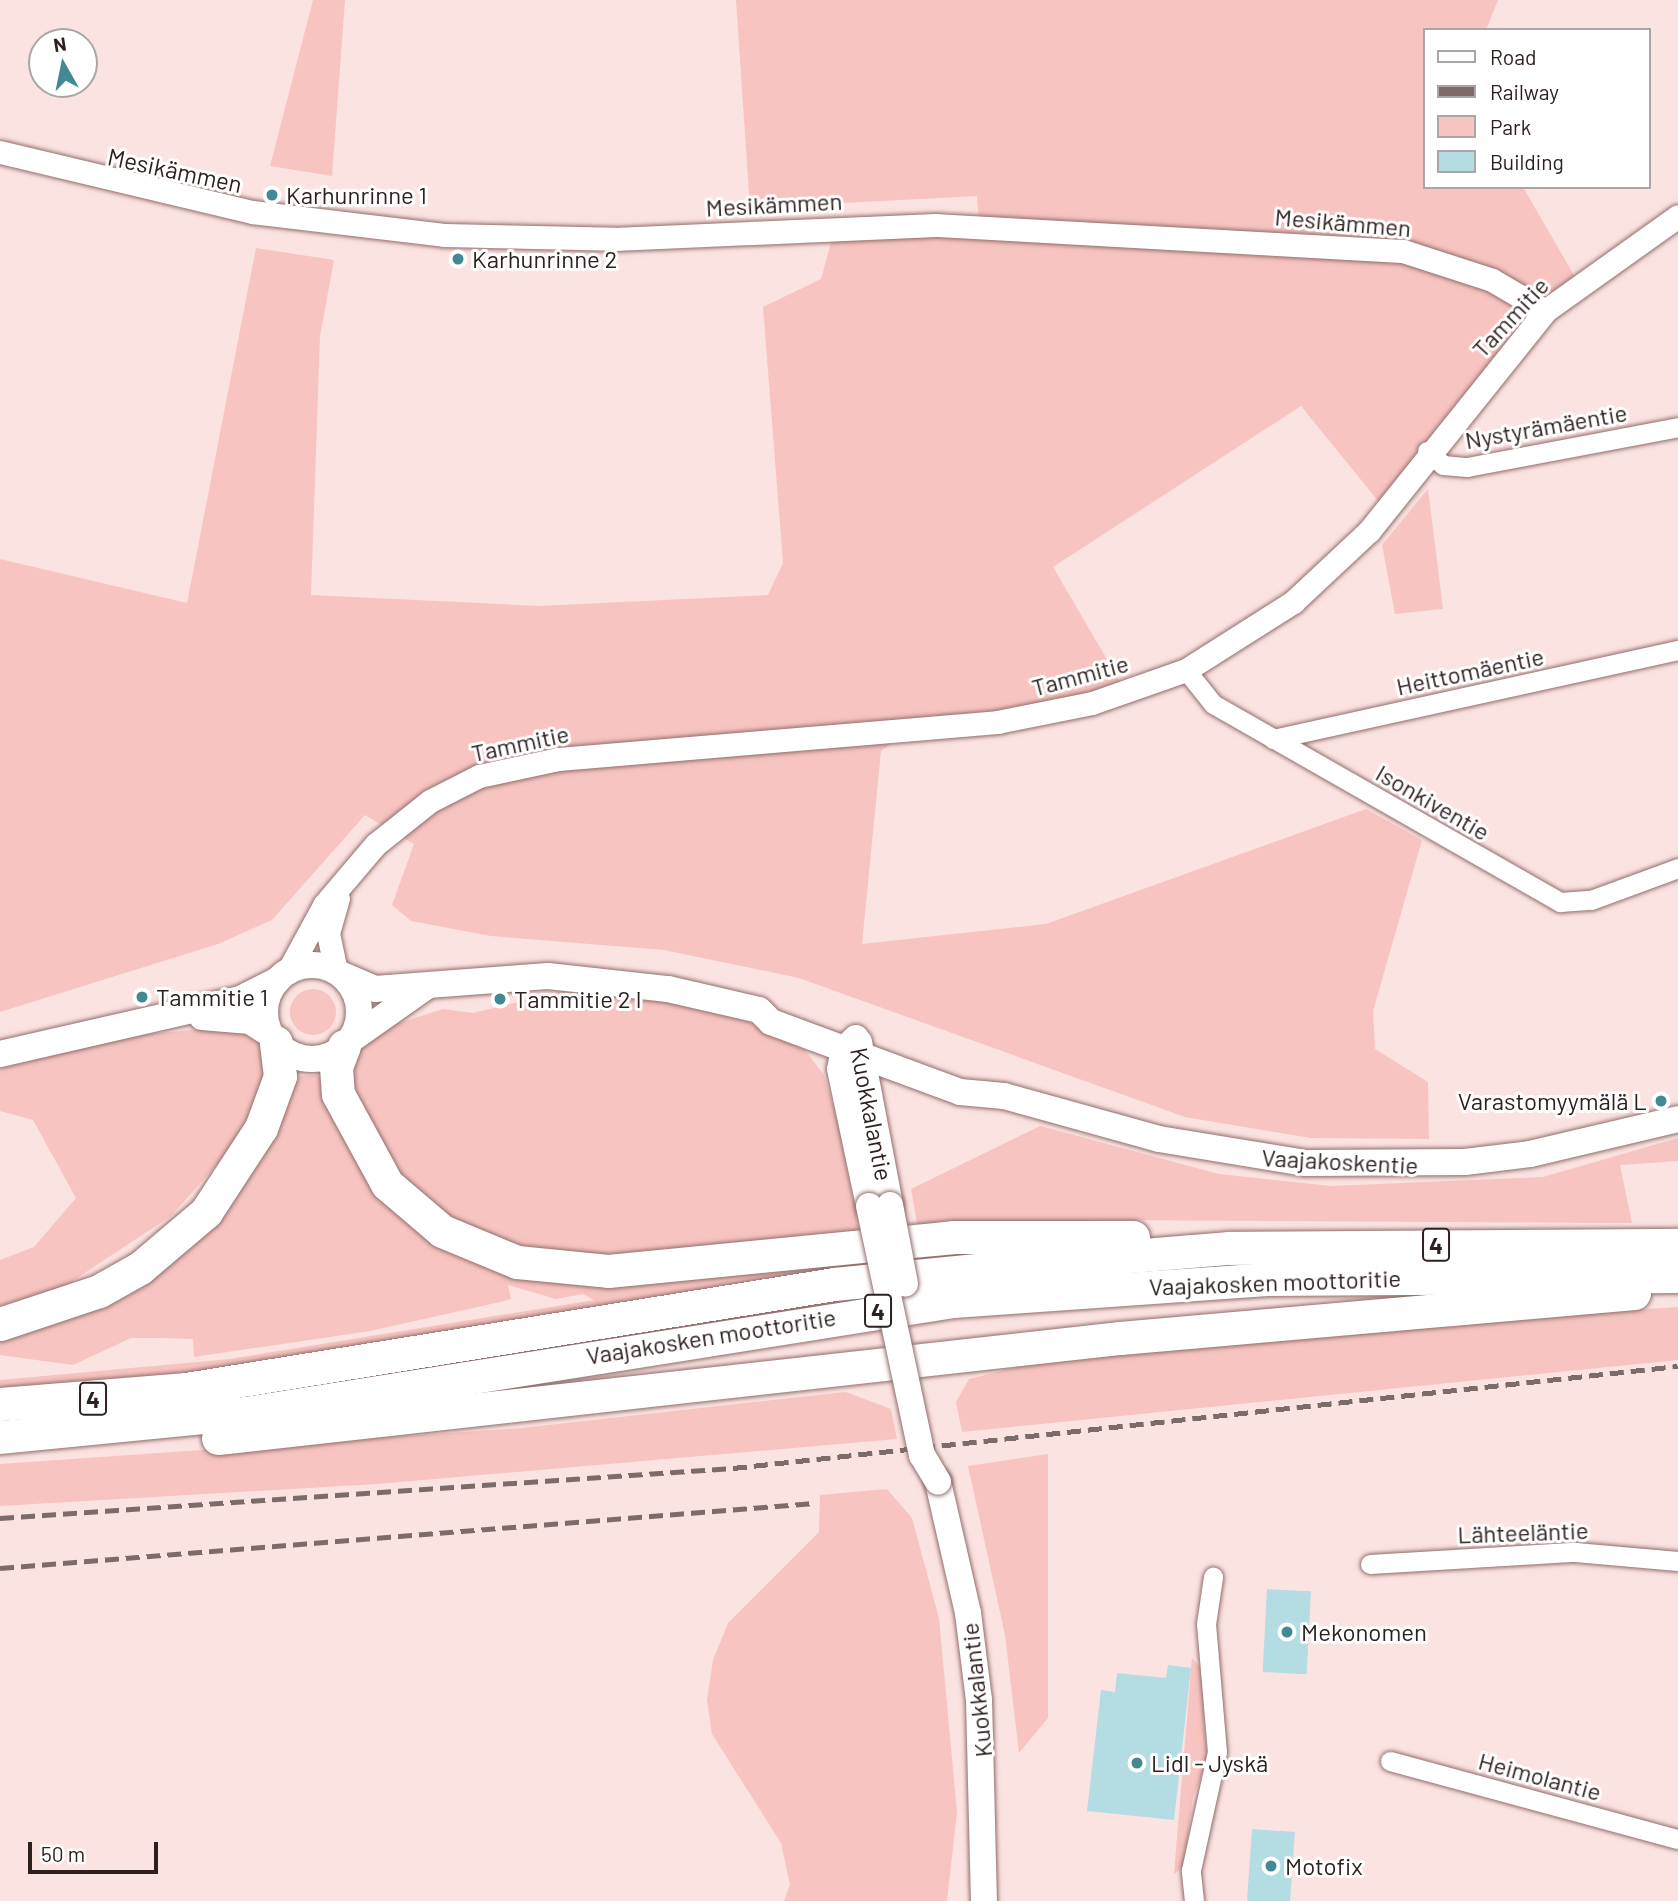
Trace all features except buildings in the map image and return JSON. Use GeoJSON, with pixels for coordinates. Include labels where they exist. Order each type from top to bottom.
{"type":"FeatureCollection","features":[{"type":"Feature","properties":{"kind":"highway"},"geometry":{"type":"LineString","coordinates":[[0,1324],[99,1291],[140,1268],[206,1212],[269,1108],[280,1076],[273,1038]]}},
{"type":"Feature","properties":{"kind":"highway"},"geometry":{"type":"LineString","coordinates":[[347,1043],[336,1067],[338,1094],[387,1184],[442,1231],[517,1262],[608,1271],[954,1237],[1120,1237],[1229,1248]]}},
{"type":"Feature","properties":{"kind":"highway","name":"Vaajakosken moottoritie"},"geometry":{"type":"LineString","coordinates":[[0,1405],[186,1389],[834,1284],[1229,1248],[1678,1245]]}},
{"type":"Feature","properties":{"kind":"highway","name":"Vaajakosken moottoritie"},"geometry":{"type":"LineString","coordinates":[[0,1437],[87,1431],[245,1413],[953,1301],[1266,1279],[1678,1276]]}},
{"type":"Feature","properties":{"kind":"highway"},"geometry":{"type":"LineString","coordinates":[[87,1431],[197,1439],[912,1366],[1121,1338],[1554,1302],[1678,1283]]}},
{"type":"Feature","properties":{"kind":"main road"},"geometry":{"type":"LineString","coordinates":[[0,1054],[144,1018],[240,999],[283,976],[311,966],[338,972],[359,1003],[347,1043],[309,1059],[236,1018],[144,1018]]}},
{"type":"Feature","properties":{"kind":"main road","name":"Vaajakoskentie"},"geometry":{"type":"LineString","coordinates":[[338,972],[366,988],[427,986],[502,977],[600,979],[759,1010],[771,1022],[855,1047],[960,1092],[1004,1097],[1159,1139],[1352,1166],[1531,1154],[1678,1119]]}},
{"type":"Feature","properties":{"kind":"main road"},"geometry":{"type":"LineString","coordinates":[[273,1038],[264,1003],[283,976]]}},
{"type":"Feature","properties":{"kind":"main road","name":"Vaajakoskentie"},"geometry":{"type":"LineString","coordinates":[[347,1043],[427,986]]}},
{"type":"Feature","properties":{"kind":"main road","name":"Kuokkalantie"},"geometry":{"type":"LineString","coordinates":[[855,1047],[879,1206],[912,1366],[922,1455],[938,1482],[948,1522],[979,1700],[984,1901]]}},
{"type":"Feature","properties":{"kind":"street","name":"Mesikämmen"},"geometry":{"type":"LineString","coordinates":[[0,152],[251,212],[444,234],[614,239],[936,225],[1404,251],[1471,271],[1545,311]]}},
{"type":"Feature","properties":{"kind":"street","name":"Tammitie"},"geometry":{"type":"LineString","coordinates":[[283,976],[318,914],[376,844],[430,801],[503,769],[596,755],[997,722],[1092,703],[1185,670],[1293,602],[1369,531],[1427,451],[1545,311],[1678,216]]}},
{"type":"Feature","properties":{"kind":"street","name":"Nystyrämäentie"},"geometry":{"type":"LineString","coordinates":[[1427,451],[1443,465],[1467,467],[1678,427]]}},
{"type":"Feature","properties":{"kind":"street","name":"Heittomäentie"},"geometry":{"type":"LineString","coordinates":[[1273,738],[1678,650]]}},
{"type":"Feature","properties":{"kind":"street","name":"Isonkiventie"},"geometry":{"type":"LineString","coordinates":[[1185,670],[1213,704],[1560,902],[1591,900],[1678,869]]}},
{"type":"Feature","properties":{"kind":"street","name":"Tammitie"},"geometry":{"type":"LineString","coordinates":[[338,972],[328,933],[349,876]]}},
{"type":"Feature","properties":{"kind":"street","name":"Lähteeläntie"},"geometry":{"type":"LineString","coordinates":[[1370,1564],[1575,1552],[1678,1561]]}},
{"type":"Feature","properties":{"kind":"street"},"geometry":{"type":"LineString","coordinates":[[1194,1901],[1191,1870],[1217,1752],[1206,1624],[1213,1577]]}},
{"type":"Feature","properties":{"kind":"street","name":"Heimolantie"},"geometry":{"type":"LineString","coordinates":[[1390,1761],[1678,1839]]}},
{"type":"Feature","properties":{"kind":"green space"},"geometry":{"type":"Polygon","coordinates":[[[313,0],[345,0],[332,176],[270,166],[313,0]]]}},
{"type":"Feature","properties":{"kind":"green space"},"geometry":{"type":"Polygon","coordinates":[[[736,0],[1498,0],[1487,28],[1422,28],[1422,189],[1524,189],[1575,277],[1379,502],[1301,406],[1053,567],[1122,685],[1053,705],[925,718],[881,751],[862,944],[1046,924],[1366,809],[1422,840],[1373,1011],[1375,1049],[1428,1082],[1429,1139],[1311,1138],[1185,1117],[799,978],[664,950],[491,936],[411,921],[392,905],[414,844],[365,815],[272,920],[218,944],[0,1012],[0,559],[187,603],[256,248],[334,260],[320,336],[311,595],[539,606],[768,595],[783,563],[763,307],[821,279],[832,239],[980,236],[977,196],[750,208],[736,0]]]}},
{"type":"Feature","properties":{"kind":"green space"},"geometry":{"type":"Polygon","coordinates":[[[1428,489],[1443,609],[1395,614],[1382,545],[1428,489]]]}},
{"type":"Feature","properties":{"kind":"green space"},"geometry":{"type":"Polygon","coordinates":[[[313,989],[330,995],[336,1012],[330,1029],[313,1035],[296,1029],[290,1012],[296,995],[313,989]]]}},
{"type":"Feature","properties":{"kind":"green space"},"geometry":{"type":"Polygon","coordinates":[[[568,990],[646,997],[746,1021],[804,1049],[824,1075],[838,1122],[859,1232],[648,1259],[516,1248],[446,1216],[399,1176],[363,1123],[349,1074],[360,1049],[380,1029],[443,1009],[473,1013],[568,990]]]}},
{"type":"Feature","properties":{"kind":"green space"},"geometry":{"type":"Polygon","coordinates":[[[202,1029],[239,1031],[260,1044],[266,1063],[261,1091],[228,1152],[171,1216],[56,1292],[0,1306],[0,1260],[34,1247],[76,1198],[33,1120],[0,1111],[0,1069],[118,1037],[202,1029]]]}},
{"type":"Feature","properties":{"kind":"green space"},"geometry":{"type":"Polygon","coordinates":[[[315,1075],[325,1080],[356,1154],[492,1266],[1047,1245],[186,1374],[0,1390],[0,1380],[230,1359],[594,1300],[583,1294],[556,1299],[508,1285],[511,1299],[500,1302],[370,1331],[194,1357],[193,1339],[159,1338],[131,1338],[73,1365],[0,1355],[0,1337],[108,1299],[277,1116],[300,1076],[315,1075]]]}},
{"type":"Feature","properties":{"kind":"green space"},"geometry":{"type":"Polygon","coordinates":[[[1040,1126],[1219,1174],[1331,1186],[1543,1177],[1678,1138],[1678,1161],[1620,1165],[1632,1223],[1107,1220],[918,1228],[911,1189],[1040,1126]]]}},
{"type":"Feature","properties":{"kind":"green space"},"geometry":{"type":"Polygon","coordinates":[[[1678,1307],[1678,1360],[962,1432],[956,1402],[969,1379],[1046,1360],[1272,1334],[1678,1307]]]}},
{"type":"Feature","properties":{"kind":"green space"},"geometry":{"type":"Polygon","coordinates":[[[846,1392],[891,1409],[897,1439],[377,1484],[0,1506],[0,1464],[522,1428],[846,1392]]]}},
{"type":"Feature","properties":{"kind":"green space"},"geometry":{"type":"Polygon","coordinates":[[[1048,1454],[1048,1718],[1019,1753],[1005,1635],[968,1466],[1048,1454]]]}},
{"type":"Feature","properties":{"kind":"green space"},"geometry":{"type":"Polygon","coordinates":[[[887,1489],[912,1518],[939,1618],[957,1812],[947,1901],[784,1901],[790,1885],[781,1843],[712,1734],[707,1700],[713,1660],[728,1623],[819,1532],[820,1495],[887,1489]]]}},
{"type":"Feature","properties":{"kind":"green space"},"geometry":{"type":"Polygon","coordinates":[[[1192,1658],[1201,1668],[1207,1761],[1193,1797],[1184,1866],[1174,1874],[1192,1658]]]}},
{"type":"Feature","properties":{"kind":"railway"},"geometry":{"type":"LineString","coordinates":[[0,1518],[733,1468],[1678,1366]]}},
{"type":"Feature","properties":{"kind":"railway"},"geometry":{"type":"LineString","coordinates":[[0,1568],[814,1503]]}},
{"type":"Feature","properties":{"kind":"place","name":"Karhunrinne 1"},"geometry":{"type":"Point","coordinates":[272,195]}},
{"type":"Feature","properties":{"kind":"place","name":"Karhunrinne 2"},"geometry":{"type":"Point","coordinates":[458,259]}},
{"type":"Feature","properties":{"kind":"place","name":"Tammitie 1"},"geometry":{"type":"Point","coordinates":[142,997]}},
{"type":"Feature","properties":{"kind":"place","name":"Tammitie 2 I"},"geometry":{"type":"Point","coordinates":[500,999]}},
{"type":"Feature","properties":{"kind":"place","name":"Varastomyymälä L"},"geometry":{"type":"Point","coordinates":[1661,1101]}},
{"type":"Feature","properties":{"kind":"place","name":"Mekonomen"},"geometry":{"type":"Point","coordinates":[1287,1632]}},
{"type":"Feature","properties":{"kind":"place","name":"Lidl - Jyskä"},"geometry":{"type":"Point","coordinates":[1137,1763]}},
{"type":"Feature","properties":{"kind":"place","name":"Motofix"},"geometry":{"type":"Point","coordinates":[1271,1866]}}]}
